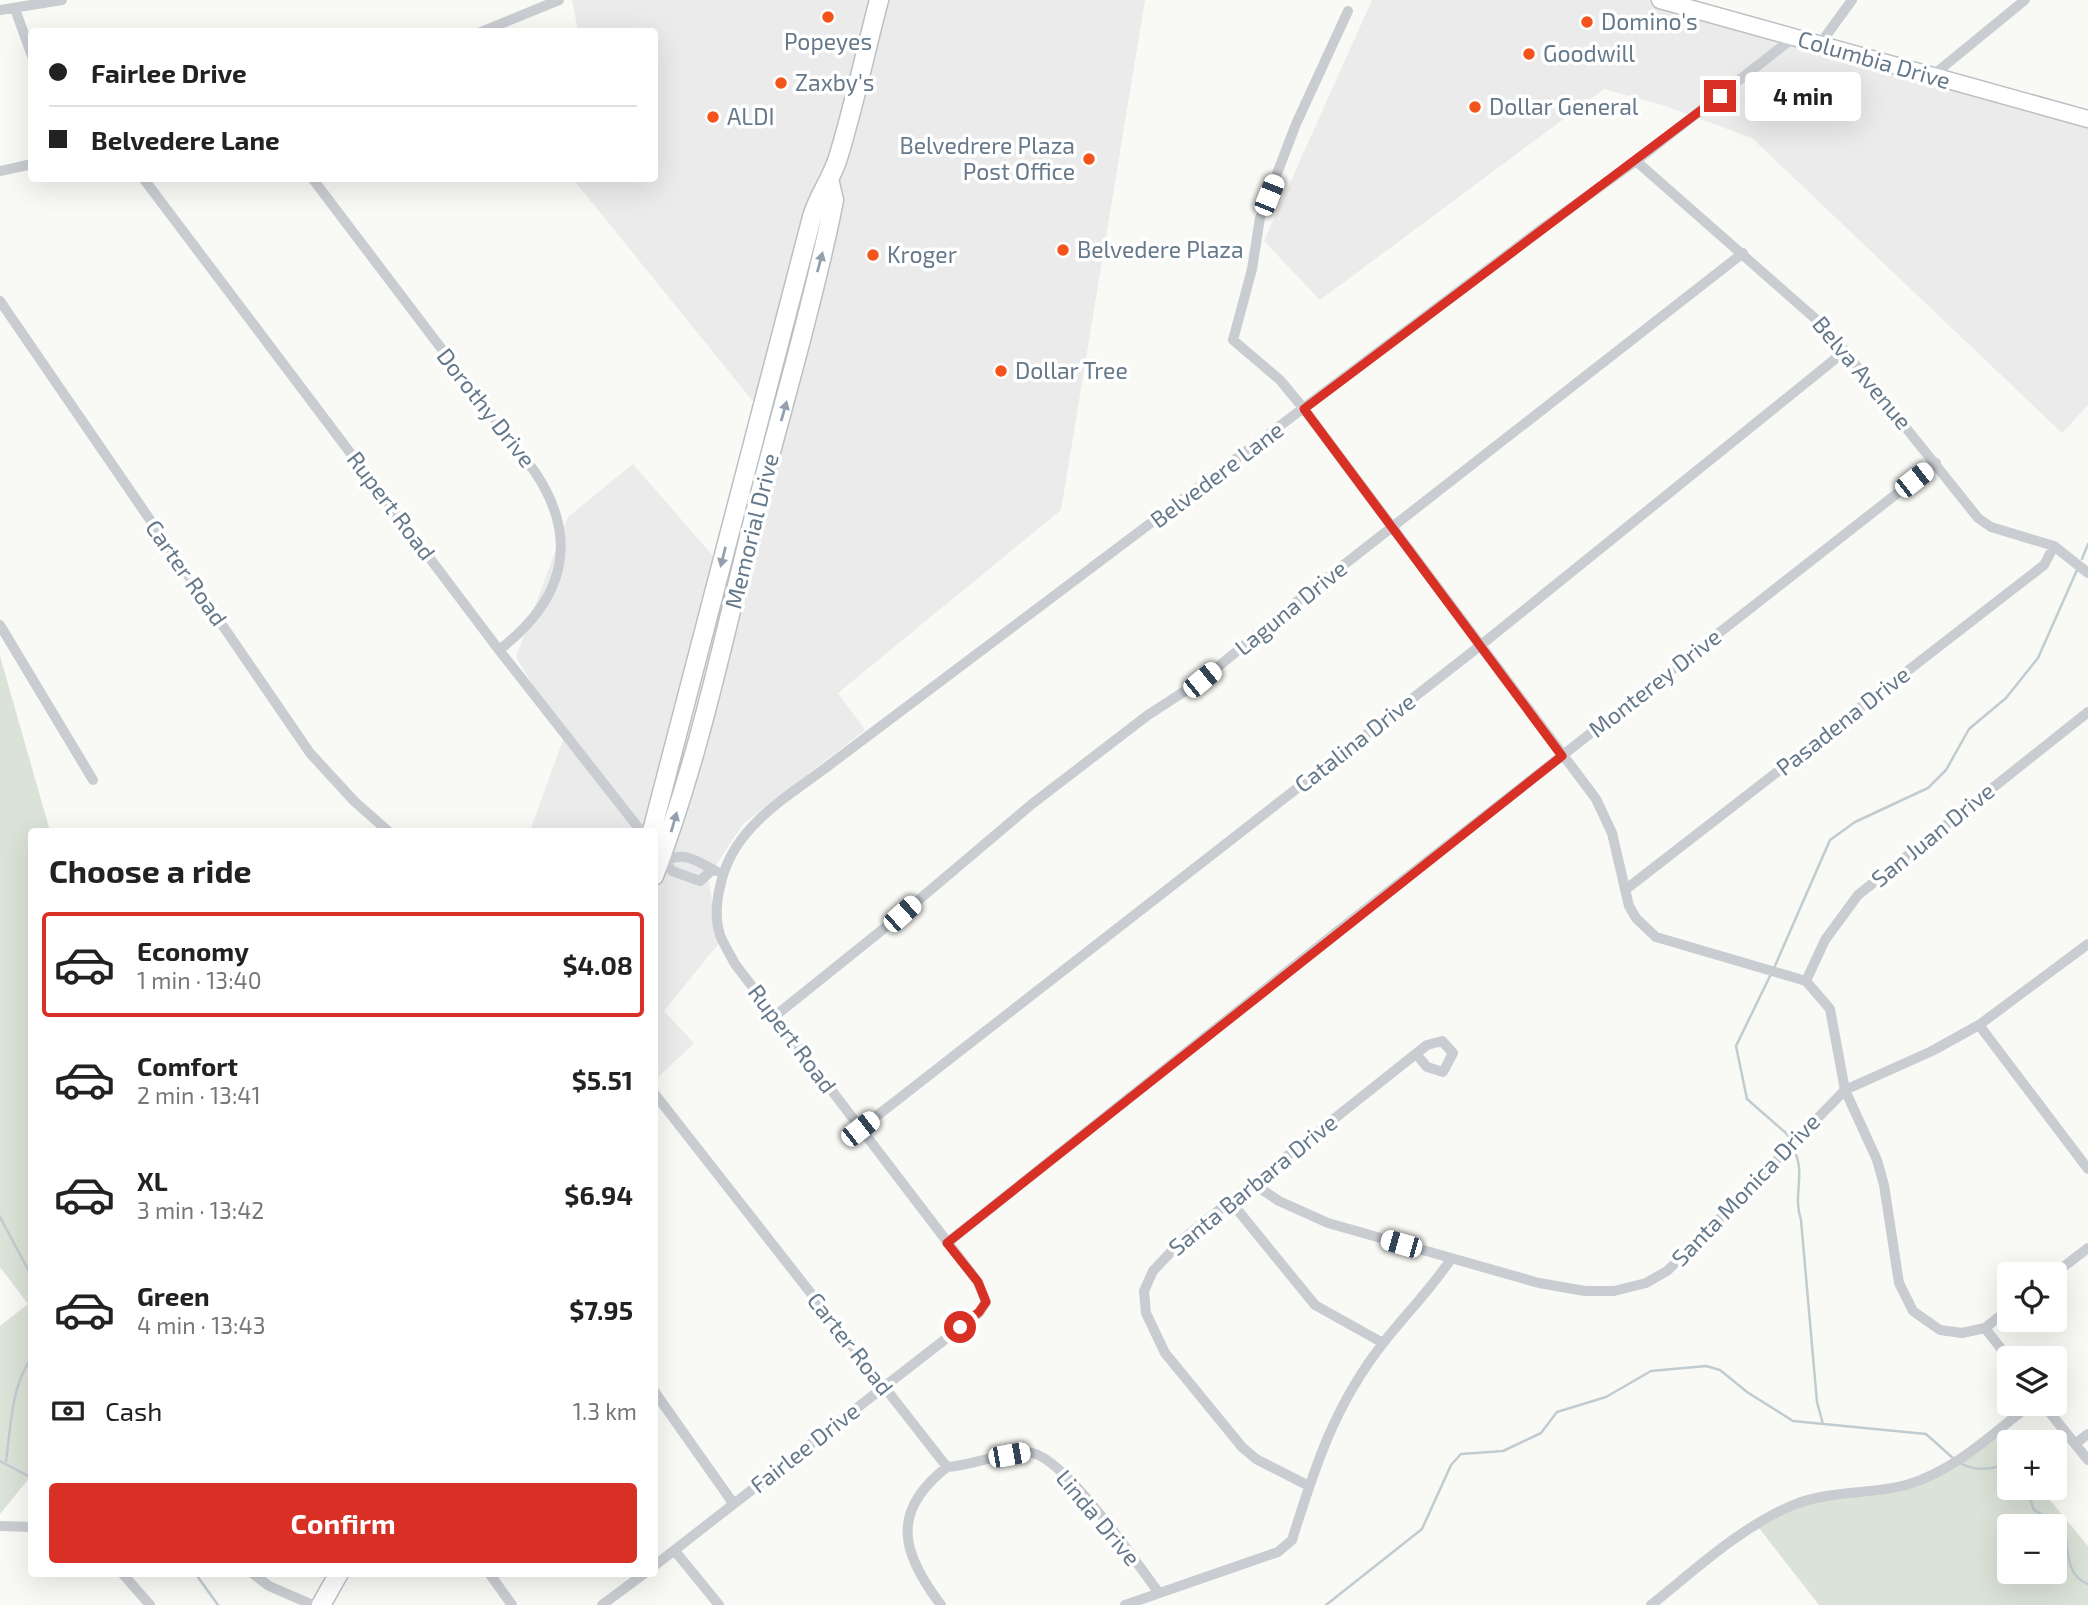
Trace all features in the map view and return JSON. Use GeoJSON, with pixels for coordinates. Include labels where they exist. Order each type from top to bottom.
{"type":"FeatureCollection","features":[{"type":"Feature","properties":{"kind":"main road","name":"Memorial Drive"},"geometry":{"type":"LineString","coordinates":[[653,828],[812,217],[817,199],[830,183],[879,0]]}},
{"type":"Feature","properties":{"kind":"main road","name":"Columbia Drive"},"geometry":{"type":"LineString","coordinates":[[1660,0],[2088,119]]}},
{"type":"Feature","properties":{"kind":"main road","name":"Memorial Drive"},"geometry":{"type":"LineString","coordinates":[[661,855],[694,755],[797,362],[834,200],[830,183]]}},
{"type":"Feature","properties":{"kind":"main road"},"geometry":{"type":"LineString","coordinates":[[321,1605],[337,1577]]}},
{"type":"Feature","properties":{"kind":"street"},"geometry":{"type":"LineString","coordinates":[[0,10],[62,0]]}},
{"type":"Feature","properties":{"kind":"street"},"geometry":{"type":"LineString","coordinates":[[491,28],[559,0]]}},
{"type":"Feature","properties":{"kind":"street"},"geometry":{"type":"LineString","coordinates":[[1820,44],[1852,0]]}},
{"type":"Feature","properties":{"kind":"street"},"geometry":{"type":"LineString","coordinates":[[1932,76],[2025,0]]}},
{"type":"Feature","properties":{"kind":"street"},"geometry":{"type":"LineString","coordinates":[[15,9],[28,45]]}},
{"type":"Feature","properties":{"kind":"street"},"geometry":{"type":"LineString","coordinates":[[1348,11],[1296,124],[1260,218],[1252,269],[1233,340],[1280,380],[1304,409],[1595,799],[1612,833],[1625,890],[1636,918],[1656,937],[1806,981],[1830,1009],[1845,1090],[1877,1160],[1884,1185],[1899,1283],[1906,1301],[1920,1319],[1940,1330],[1962,1333],[1985,1328],[1997,1318]]}},
{"type":"Feature","properties":{"kind":"street","name":"Belvedere Lane"},"geometry":{"type":"LineString","coordinates":[[717,872],[734,845],[758,819],[1544,226],[1636,161],[1793,38]]}},
{"type":"Feature","properties":{"kind":"street","name":"Belva Avenue"},"geometry":{"type":"LineString","coordinates":[[1636,161],[1807,309],[1845,351],[1978,518],[1991,527],[2054,546],[2088,573]]}},
{"type":"Feature","properties":{"kind":"street"},"geometry":{"type":"LineString","coordinates":[[0,171],[28,165]]}},
{"type":"Feature","properties":{"kind":"street","name":"Rupert Road"},"geometry":{"type":"LineString","coordinates":[[146,182],[499,650],[639,828]]}},
{"type":"Feature","properties":{"kind":"street","name":"Dorothy Drive"},"geometry":{"type":"LineString","coordinates":[[315,182],[536,472],[557,512],[561,562],[553,586],[540,610],[520,634],[499,650]]}},
{"type":"Feature","properties":{"kind":"street","name":"Laguna Drive"},"geometry":{"type":"LineString","coordinates":[[775,1016],[902,914],[1032,804],[1148,715],[1202,680],[1392,527],[1743,253]]}},
{"type":"Feature","properties":{"kind":"street","name":"Carter Road"},"geometry":{"type":"LineString","coordinates":[[0,302],[310,753],[354,801],[385,828]]}},
{"type":"Feature","properties":{"kind":"street","name":"Catalina Drive"},"geometry":{"type":"LineString","coordinates":[[860,1129],[1481,645],[1845,351]]}},
{"type":"Feature","properties":{"kind":"street","name":"Monterey Drive"},"geometry":{"type":"LineString","coordinates":[[947,1243],[1936,463]]}},
{"type":"Feature","properties":{"kind":"street","name":"Pasadena Drive"},"geometry":{"type":"LineString","coordinates":[[1625,890],[2044,565],[2054,546]]}},
{"type":"Feature","properties":{"kind":"street"},"geometry":{"type":"LineString","coordinates":[[0,625],[93,780]]}},
{"type":"Feature","properties":{"kind":"street","name":"San Juan Drive"},"geometry":{"type":"LineString","coordinates":[[1806,981],[1825,940],[1858,895],[2088,712]]}},
{"type":"Feature","properties":{"kind":"street"},"geometry":{"type":"LineString","coordinates":[[661,855],[681,855],[707,863],[717,872],[700,881],[672,871],[661,855]]}},
{"type":"Feature","properties":{"kind":"street","name":"Rupert Road"},"geometry":{"type":"LineString","coordinates":[[717,872],[716,906],[720,934],[735,964],[978,1282],[986,1302]]}},
{"type":"Feature","properties":{"kind":"street","name":"Santa Monica Drive"},"geometry":{"type":"LineString","coordinates":[[1252,1183],[1279,1201],[1328,1223],[1539,1283],[1585,1291],[1614,1291],[1646,1283],[1667,1271],[1845,1090],[1932,1051],[1979,1025],[2088,944]]}},
{"type":"Feature","properties":{"kind":"street"},"geometry":{"type":"LineString","coordinates":[[1979,1025],[2088,1169]]}},
{"type":"Feature","properties":{"kind":"street","name":"Santa Barbara Drive"},"geometry":{"type":"LineString","coordinates":[[1309,1486],[1255,1460],[1242,1447],[1165,1353],[1146,1313],[1144,1291],[1153,1270],[1184,1238],[1416,1054]]}},
{"type":"Feature","properties":{"kind":"street","name":"Carter Road"},"geometry":{"type":"LineString","coordinates":[[658,1098],[947,1467]]}},
{"type":"Feature","properties":{"kind":"street"},"geometry":{"type":"LineString","coordinates":[[1231,1202],[1315,1305],[1383,1343]]}},
{"type":"Feature","properties":{"kind":"street"},"geometry":{"type":"LineString","coordinates":[[2067,1264],[2088,1248]]}},
{"type":"Feature","properties":{"kind":"street"},"geometry":{"type":"LineString","coordinates":[[1125,1605],[1278,1552],[1292,1540],[1334,1417],[1383,1343],[1436,1281],[1451,1259]]}},
{"type":"Feature","properties":{"kind":"street","name":"Fairlee Drive"},"geometry":{"type":"LineString","coordinates":[[658,1563],[979,1312],[986,1302]]}},
{"type":"Feature","properties":{"kind":"street"},"geometry":{"type":"LineString","coordinates":[[1985,1328],[1999,1346]]}},
{"type":"Feature","properties":{"kind":"street"},"geometry":{"type":"LineString","coordinates":[[658,1397],[733,1503]]}},
{"type":"Feature","properties":{"kind":"street"},"geometry":{"type":"LineString","coordinates":[[1651,1605],[1745,1530],[1771,1516],[1818,1497],[1879,1490],[1907,1484],[1938,1472],[1972,1451],[2016,1416]]}},
{"type":"Feature","properties":{"kind":"street"},"geometry":{"type":"LineString","coordinates":[[2053,1416],[2088,1460]]}},
{"type":"Feature","properties":{"kind":"street"},"geometry":{"type":"LineString","coordinates":[[2075,1444],[2088,1434]]}},
{"type":"Feature","properties":{"kind":"street","name":"Linda Drive"},"geometry":{"type":"LineString","coordinates":[[947,1467],[970,1465],[1028,1451],[1044,1457],[1093,1506],[1159,1593]]}},
{"type":"Feature","properties":{"kind":"street"},"geometry":{"type":"LineString","coordinates":[[941,1605],[914,1563],[907,1546],[906,1530],[912,1510],[926,1488],[947,1467]]}},
{"type":"Feature","properties":{"kind":"street"},"geometry":{"type":"LineString","coordinates":[[0,1526],[28,1527]]}},
{"type":"Feature","properties":{"kind":"street"},"geometry":{"type":"LineString","coordinates":[[675,1550],[719,1605]]}},
{"type":"Feature","properties":{"kind":"street"},"geometry":{"type":"LineString","coordinates":[[126,1577],[150,1605]]}},
{"type":"Feature","properties":{"kind":"street"},"geometry":{"type":"LineString","coordinates":[[257,1577],[269,1587],[313,1605]]}},
{"type":"Feature","properties":{"kind":"street"},"geometry":{"type":"LineString","coordinates":[[492,1577],[512,1605]]}},
{"type":"Feature","properties":{"kind":"street"},"geometry":{"type":"LineString","coordinates":[[602,1605],[640,1577]]}},
{"type":"Feature","properties":{"kind":"shaded area"},"geometry":{"type":"Polygon","coordinates":[[[572,0],[1145,0],[1061,510],[838,693],[865,730],[743,824],[708,877],[719,943],[664,1011],[694,1043],[658,1077],[658,828],[531,828],[564,737],[516,657],[568,517],[633,464],[720,564],[764,415],[575,182],[658,182],[658,28],[577,28],[572,0]]]}},
{"type":"Feature","properties":{"kind":"shaded area"},"geometry":{"type":"Polygon","coordinates":[[[1372,0],[1693,0],[1826,38],[2088,122],[2088,405],[2062,433],[1752,138],[1665,106],[1604,89],[1320,300],[1264,241],[1372,0]]]}},
{"type":"Feature","properties":{"kind":"shaded area"},"geometry":{"type":"Polygon","coordinates":[[[0,656],[49,828],[28,828],[28,1304],[0,1267],[0,656]]]}},
{"type":"Feature","properties":{"kind":"shaded area"},"geometry":{"type":"Polygon","coordinates":[[[28,1304],[28,1480],[0,1514],[0,1326],[28,1304]]]}},
{"type":"Feature","properties":{"kind":"shaded area"},"geometry":{"type":"Polygon","coordinates":[[[1995,1433],[1997,1500],[2050,1500],[2062,1514],[1997,1514],[1997,1584],[2067,1584],[2067,1521],[2088,1546],[2088,1605],[1819,1605],[1759,1528],[1821,1495],[1911,1484],[1995,1433]]]}},
{"type":"Feature","properties":{"kind":"waterway"},"geometry":{"type":"LineString","coordinates":[[2082,559],[2088,544]]}},
{"type":"Feature","properties":{"kind":"waterway"},"geometry":{"type":"LineString","coordinates":[[1774,968],[1830,840],[1855,822],[1928,788],[1946,770],[1969,729],[2006,698],[2038,658],[2077,570]]}},
{"type":"Feature","properties":{"kind":"waterway"},"geometry":{"type":"LineString","coordinates":[[1771,974],[1736,1046],[1747,1099],[1787,1134],[1791,1141]]}},
{"type":"Feature","properties":{"kind":"waterway"},"geometry":{"type":"LineString","coordinates":[[1793,1147],[1799,1167],[1798,1201],[1817,1402],[1823,1424]]}},
{"type":"Feature","properties":{"kind":"waterway"},"geometry":{"type":"LineString","coordinates":[[0,1217],[28,1270]]}},
{"type":"Feature","properties":{"kind":"waterway"},"geometry":{"type":"LineString","coordinates":[[6,1461],[16,1393],[28,1363]]}},
{"type":"Feature","properties":{"kind":"waterway"},"geometry":{"type":"LineString","coordinates":[[1326,1605],[1422,1529],[1451,1465],[1461,1454],[1503,1451],[1541,1433],[1557,1412],[1606,1397],[1651,1371],[1706,1366],[1720,1370],[1747,1392],[1793,1421],[1926,1434],[1954,1459]]}},
{"type":"Feature","properties":{"kind":"waterway"},"geometry":{"type":"LineString","coordinates":[[0,1461],[28,1476]]}},
{"type":"Feature","properties":{"kind":"waterway"},"geometry":{"type":"LineString","coordinates":[[1959,1462],[1975,1468],[1997,1466]]}},
{"type":"Feature","properties":{"kind":"waterway"},"geometry":{"type":"LineString","coordinates":[[2030,1500],[2034,1510],[2065,1527],[2071,1568],[2075,1575],[2088,1584]]}},
{"type":"Feature","properties":{"kind":"waterway"},"geometry":{"type":"LineString","coordinates":[[198,1577],[218,1605]]}},
{"type":"Feature","properties":{"kind":"place","name":"Popeyes"},"geometry":{"type":"Point","coordinates":[828,17]}},
{"type":"Feature","properties":{"kind":"place","name":"Domino's"},"geometry":{"type":"Point","coordinates":[1587,22]}},
{"type":"Feature","properties":{"kind":"place","name":"Goodwill"},"geometry":{"type":"Point","coordinates":[1529,54]}},
{"type":"Feature","properties":{"kind":"place","name":"Zaxby's"},"geometry":{"type":"Point","coordinates":[781,83]}},
{"type":"Feature","properties":{"kind":"place","name":"Dollar General"},"geometry":{"type":"Point","coordinates":[1475,107]}},
{"type":"Feature","properties":{"kind":"place","name":"ALDI"},"geometry":{"type":"Point","coordinates":[713,117]}},
{"type":"Feature","properties":{"kind":"place","name":"Belvedrere Plaza Post Office"},"geometry":{"type":"Point","coordinates":[1089,159]}},
{"type":"Feature","properties":{"kind":"place","name":"Belvedere Plaza"},"geometry":{"type":"Point","coordinates":[1063,250]}},
{"type":"Feature","properties":{"kind":"place","name":"Kroger"},"geometry":{"type":"Point","coordinates":[873,255]}},
{"type":"Feature","properties":{"kind":"place","name":"Dollar Tree"},"geometry":{"type":"Point","coordinates":[1001,371]}},
{"type":"Feature","properties":{"kind":"route"},"geometry":{"type":"LineString","coordinates":[[960,1327],[979,1312],[986,1302],[978,1282],[947,1243],[1163,1069],[1562,756],[1304,409],[1720,96]]}}]}
